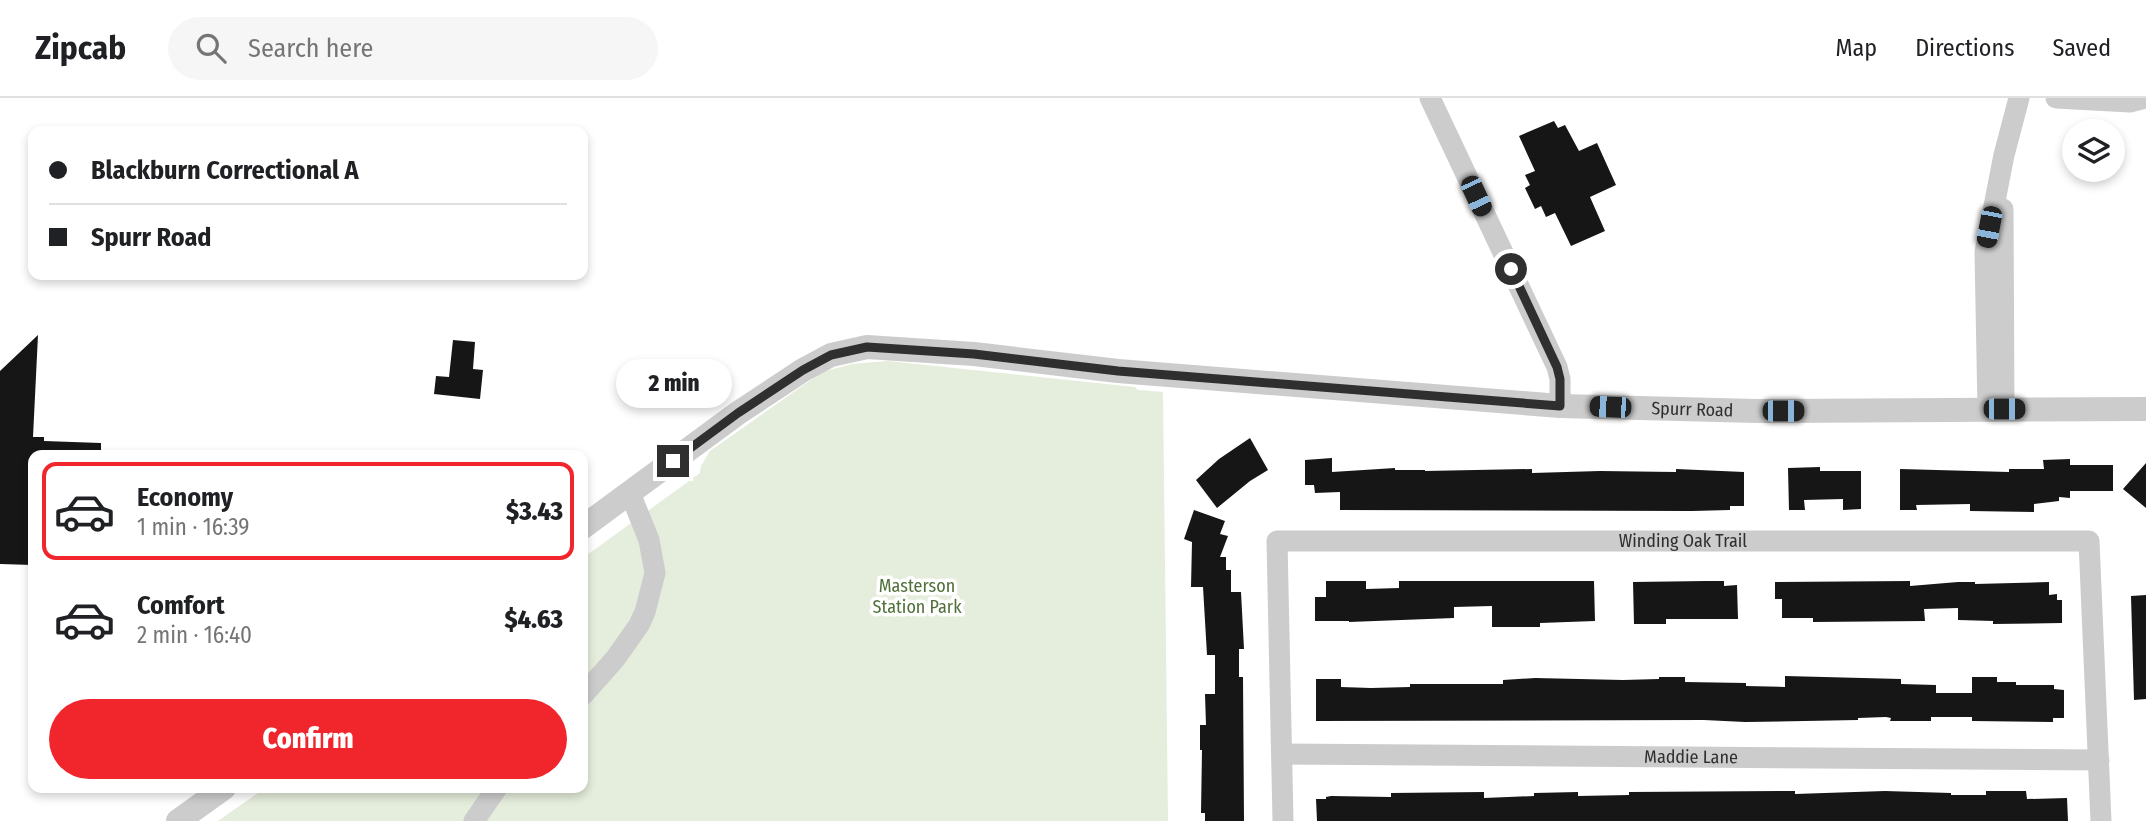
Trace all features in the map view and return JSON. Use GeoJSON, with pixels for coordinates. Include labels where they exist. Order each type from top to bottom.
{"type":"FeatureCollection","features":[{"type":"Feature","properties":{"kind":"street"},"geometry":{"type":"LineString","coordinates":[[1430,98],[1557,367],[1560,406]]}},
{"type":"Feature","properties":{"kind":"street"},"geometry":{"type":"LineString","coordinates":[[1996,409],[1985,252],[2004,155],[2019,98]]}},
{"type":"Feature","properties":{"kind":"street"},"geometry":{"type":"LineString","coordinates":[[2056,98],[2130,102],[2146,98]]}},
{"type":"Feature","properties":{"kind":"street","name":"Spurr Road"},"geometry":{"type":"LineString","coordinates":[[588,523],[738,413],[803,370],[831,355],[867,347],[974,354],[1118,371],[1560,406],[1758,411],[2146,409]]}},
{"type":"Feature","properties":{"kind":"street"},"geometry":{"type":"LineString","coordinates":[[588,689],[615,659],[639,625],[655,573],[649,540],[630,493]]}},
{"type":"Feature","properties":{"kind":"street","name":"Winding Oak Trail"},"geometry":{"type":"LineString","coordinates":[[1283,821],[1277,541],[2089,541],[2101,821]]}},
{"type":"Feature","properties":{"kind":"street","name":"Maddie Lane"},"geometry":{"type":"LineString","coordinates":[[1283,754],[2099,761]]}},
{"type":"Feature","properties":{"kind":"street"},"geometry":{"type":"LineString","coordinates":[[178,821],[217,793]]}},
{"type":"Feature","properties":{"kind":"street"},"geometry":{"type":"LineString","coordinates":[[474,821],[494,793]]}},
{"type":"Feature","properties":{"kind":"green space","name":"Masterson Station Park"},"geometry":{"type":"Polygon","coordinates":[[[888,361],[1163,392],[1168,821],[218,821],[258,793],[588,793],[588,554],[700,473],[710,451],[822,372],[852,364],[888,361]]]}},
{"type":"Feature","properties":{"kind":"building"},"geometry":{"type":"Polygon","coordinates":[[[1554,121],[1558,128],[1565,125],[1579,151],[1597,143],[1616,185],[1590,197],[1605,231],[1571,246],[1555,213],[1546,217],[1541,206],[1535,209],[1525,188],[1530,185],[1525,175],[1535,171],[1519,136],[1554,121]]]}},
{"type":"Feature","properties":{"kind":"building"},"geometry":{"type":"Polygon","coordinates":[[[38,335],[33,437],[44,437],[44,441],[101,443],[101,450],[28,450],[28,565],[0,564],[0,371],[38,335]]]}},
{"type":"Feature","properties":{"kind":"building"},"geometry":{"type":"Polygon","coordinates":[[[453,340],[475,342],[473,369],[483,370],[480,399],[434,394],[436,376],[449,377],[453,340]]]}},
{"type":"Feature","properties":{"kind":"building"},"geometry":{"type":"Polygon","coordinates":[[[1250,438],[1268,470],[1217,508],[1196,480],[1219,459],[1250,438]]]}},
{"type":"Feature","properties":{"kind":"building"},"geometry":{"type":"Polygon","coordinates":[[[1332,458],[1332,472],[1395,468],[1425,471],[1532,469],[1532,473],[1676,472],[1676,469],[1744,472],[1744,506],[1730,506],[1730,510],[1692,511],[1340,510],[1340,492],[1315,493],[1314,485],[1305,485],[1305,460],[1332,458]]]}},
{"type":"Feature","properties":{"kind":"building"},"geometry":{"type":"Polygon","coordinates":[[[2070,459],[2070,465],[2113,465],[2113,491],[2070,491],[2070,498],[2059,497],[2059,501],[2034,504],[2034,512],[1970,511],[1970,504],[1916,505],[1917,510],[1900,510],[1900,469],[2009,472],[2009,469],[2044,469],[2043,460],[2070,459]]]}},
{"type":"Feature","properties":{"kind":"building"},"geometry":{"type":"Polygon","coordinates":[[[2146,463],[2146,508],[2123,489],[2146,463]]]}},
{"type":"Feature","properties":{"kind":"building"},"geometry":{"type":"Polygon","coordinates":[[[1820,467],[1820,471],[1861,471],[1861,509],[1843,510],[1843,499],[1804,500],[1805,510],[1789,510],[1788,468],[1820,467]]]}},
{"type":"Feature","properties":{"kind":"building"},"geometry":{"type":"Polygon","coordinates":[[[1194,510],[1225,521],[1220,534],[1228,536],[1220,557],[1226,557],[1226,570],[1231,570],[1231,592],[1241,592],[1244,649],[1239,649],[1239,677],[1243,677],[1244,821],[1205,821],[1205,813],[1201,813],[1200,725],[1206,725],[1205,694],[1215,694],[1215,655],[1207,655],[1203,587],[1191,587],[1192,542],[1184,539],[1194,510]]]}},
{"type":"Feature","properties":{"kind":"building"},"geometry":{"type":"Polygon","coordinates":[[[1326,581],[1366,581],[1366,589],[1399,588],[1399,581],[1594,581],[1595,621],[1540,623],[1540,627],[1492,627],[1492,606],[1454,607],[1454,618],[1315,621],[1315,597],[1326,597],[1326,581]]]}},
{"type":"Feature","properties":{"kind":"building"},"geometry":{"type":"Polygon","coordinates":[[[1724,581],[1724,586],[1737,585],[1738,619],[1666,619],[1666,624],[1634,624],[1633,582],[1724,581]]]}},
{"type":"Feature","properties":{"kind":"building"},"geometry":{"type":"Polygon","coordinates":[[[1910,581],[1910,586],[1958,582],[2049,582],[2049,595],[2057,594],[2057,600],[2062,600],[2062,623],[1993,624],[1993,621],[1958,620],[1958,608],[1924,609],[1925,621],[1813,622],[1813,618],[1782,618],[1782,599],[1775,599],[1775,582],[1910,581]]]}},
{"type":"Feature","properties":{"kind":"building"},"geometry":{"type":"Polygon","coordinates":[[[2146,595],[2146,699],[2134,700],[2131,596],[2146,595]]]}},
{"type":"Feature","properties":{"kind":"building"},"geometry":{"type":"Polygon","coordinates":[[[1785,676],[1901,679],[1901,684],[1936,685],[1936,693],[1972,693],[1972,677],[1997,677],[1997,682],[2016,682],[2016,685],[2054,685],[2054,689],[2064,690],[2064,718],[2053,718],[2053,722],[1972,721],[1972,717],[1931,717],[1931,721],[1890,721],[1891,718],[1886,717],[1745,722],[1316,721],[1316,679],[1341,679],[1341,687],[1371,688],[1410,687],[1410,684],[1503,684],[1503,680],[1535,678],[1623,680],[1685,677],[1685,682],[1785,687],[1785,676]]]}},
{"type":"Feature","properties":{"kind":"building"},"geometry":{"type":"Polygon","coordinates":[[[1795,791],[1795,794],[1885,791],[1986,795],[1986,791],[2026,791],[2027,799],[2067,798],[2068,821],[1317,821],[1316,799],[1331,796],[1391,797],[1391,793],[1484,792],[1484,798],[1578,792],[1578,796],[1629,795],[1629,792],[1795,791]]]}},
{"type":"Feature","properties":{"kind":"route"},"geometry":{"type":"LineString","coordinates":[[673,461],[803,370],[831,355],[867,347],[974,354],[1118,371],[1560,406],[1557,367],[1511,269]]}}]}
